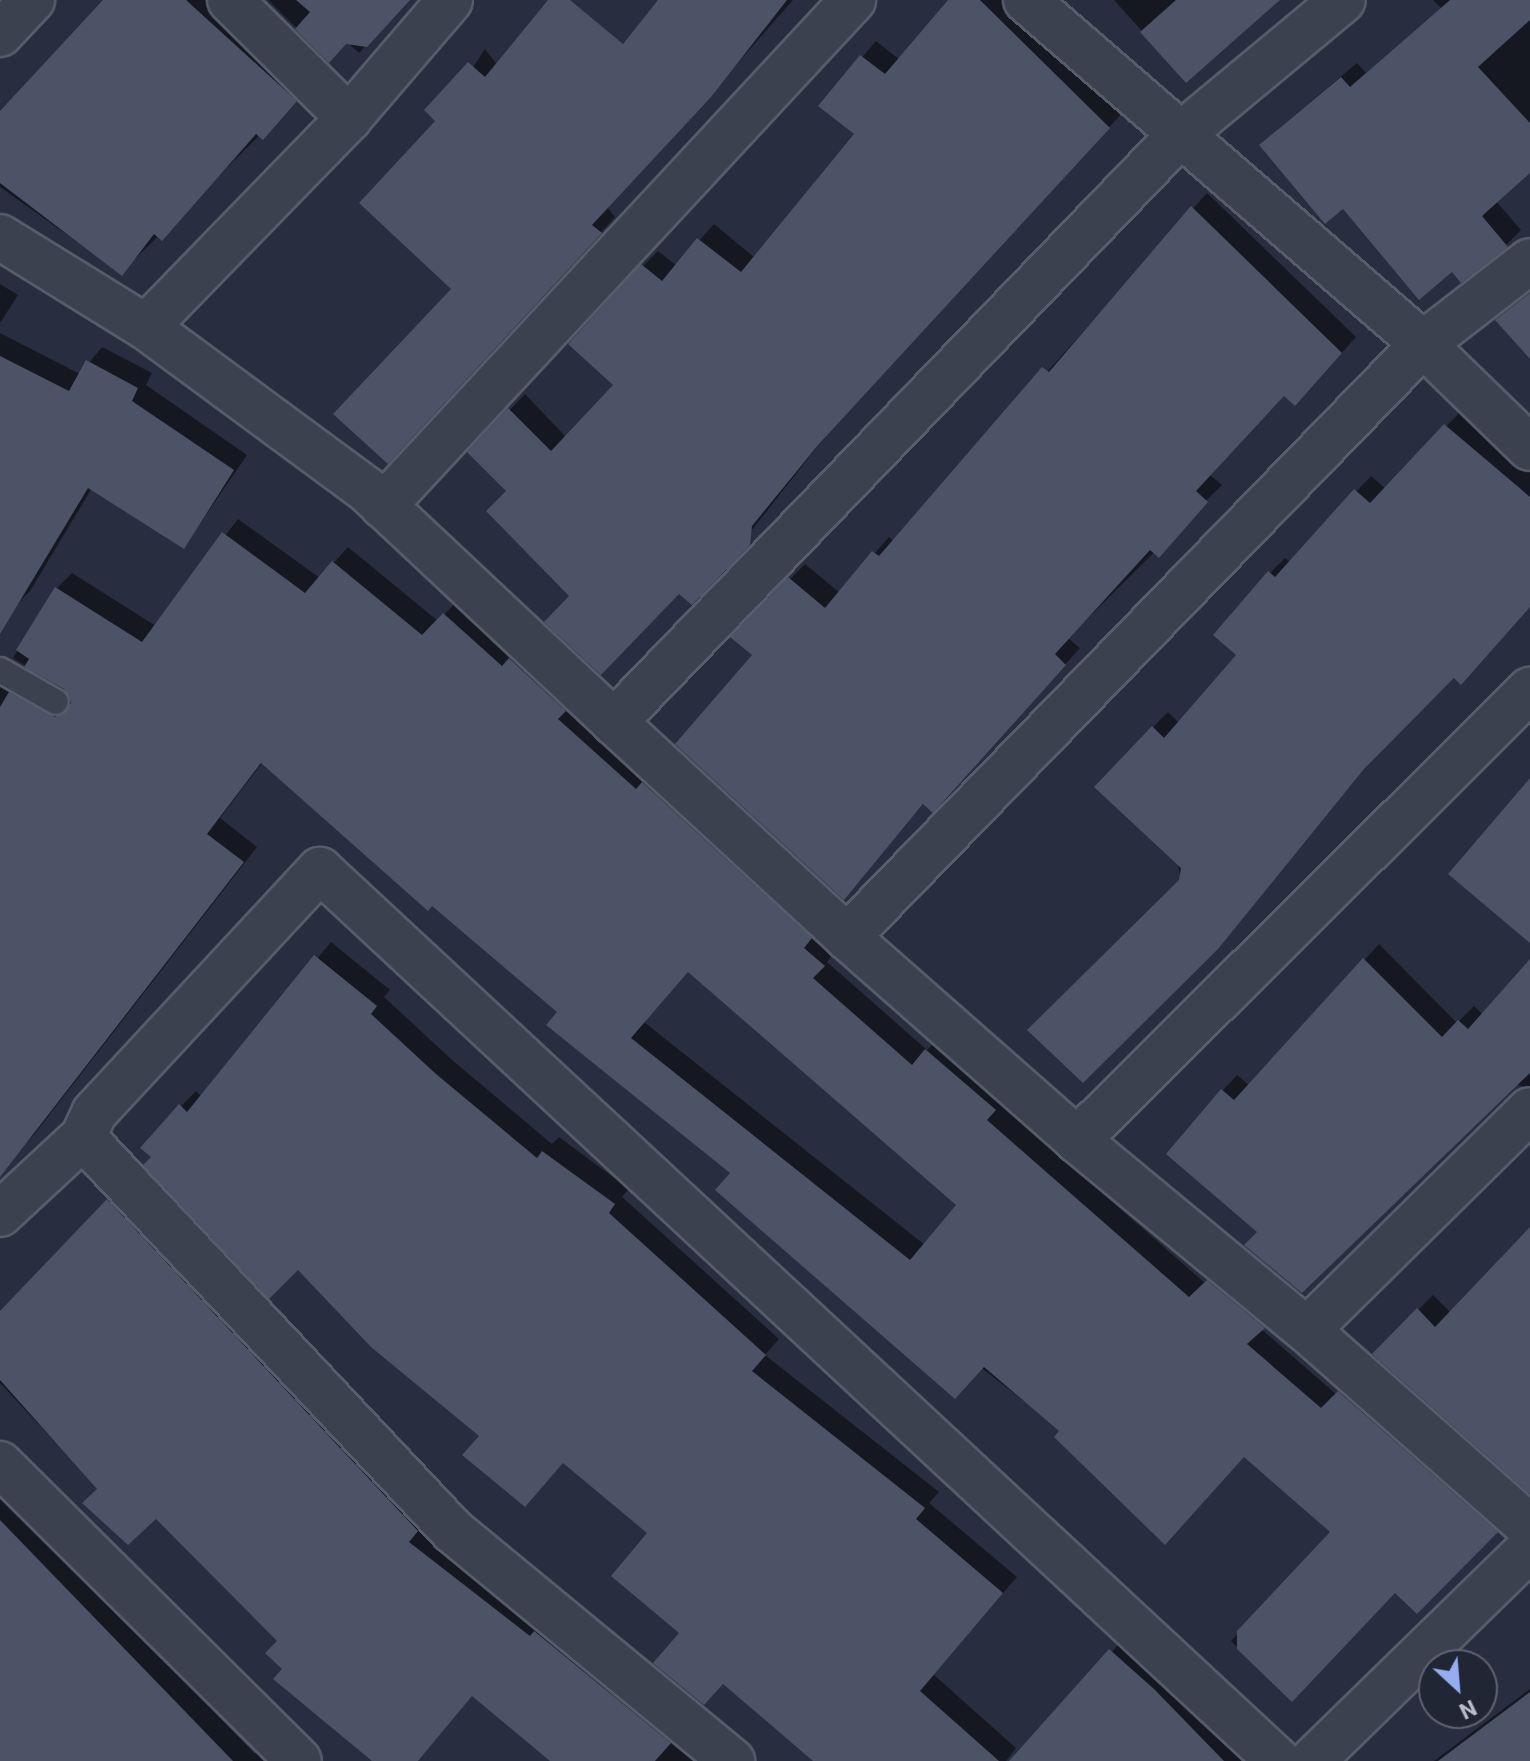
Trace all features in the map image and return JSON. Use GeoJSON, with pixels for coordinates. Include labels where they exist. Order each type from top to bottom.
{"type":"FeatureCollection","features":[{"type":"Feature","properties":{"kind":"street"},"geometry":{"type":"LineString","coordinates":[[0,34],[32,0]]}},
{"type":"Feature","properties":{"kind":"street"},"geometry":{"type":"LineString","coordinates":[[230,0],[349,118]]}},
{"type":"Feature","properties":{"kind":"street"},"geometry":{"type":"LineString","coordinates":[[146,327],[349,118],[450,0]]}},
{"type":"Feature","properties":{"kind":"street"},"geometry":{"type":"LineString","coordinates":[[383,506],[853,0]]}},
{"type":"Feature","properties":{"kind":"street"},"geometry":{"type":"LineString","coordinates":[[1026,0],[1178,137],[1423,344],[1530,448]]}},
{"type":"Feature","properties":{"kind":"street"},"geometry":{"type":"LineString","coordinates":[[614,722],[1178,137],[1343,0]]}},
{"type":"Feature","properties":{"kind":"street"},"geometry":{"type":"LineString","coordinates":[[0,237],[146,327],[383,506],[847,937],[1077,1140],[1307,1330],[1530,1527]]}},
{"type":"Feature","properties":{"kind":"street"},"geometry":{"type":"LineString","coordinates":[[847,937],[1423,344],[1530,261]]}},
{"type":"Feature","properties":{"kind":"street"},"geometry":{"type":"LineString","coordinates":[[1077,1140],[1530,690]]}},
{"type":"Feature","properties":{"kind":"street"},"geometry":{"type":"LineString","coordinates":[[0,1214],[83,1137],[94,1113],[320,870],[1278,1761]]}},
{"type":"Feature","properties":{"kind":"street"},"geometry":{"type":"LineString","coordinates":[[1307,1330],[1530,1110]]}},
{"type":"Feature","properties":{"kind":"street"},"geometry":{"type":"LineString","coordinates":[[83,1137],[453,1531],[732,1761]]}},
{"type":"Feature","properties":{"kind":"street"},"geometry":{"type":"LineString","coordinates":[[0,1464],[299,1761]]}},
{"type":"Feature","properties":{"kind":"street"},"geometry":{"type":"LineString","coordinates":[[1312,1761],[1530,1548]]}},
{"type":"Feature","properties":{"kind":"lane"},"geometry":{"type":"LineString","coordinates":[[0,670],[56,702]]}},
{"type":"Feature","properties":{"kind":"building"},"geometry":{"type":"Polygon","coordinates":[[[103,0],[186,0],[297,101],[263,140],[256,134],[162,241],[154,234],[122,276],[0,183],[0,111],[103,0]]]}},
{"type":"Feature","properties":{"kind":"building"},"geometry":{"type":"Polygon","coordinates":[[[296,0],[410,0],[367,47],[346,44],[329,63],[295,29],[310,12],[296,0]]]}},
{"type":"Feature","properties":{"kind":"building"},"geometry":{"type":"Polygon","coordinates":[[[548,0],[570,0],[623,44],[658,0],[787,0],[711,97],[592,225],[602,233],[388,464],[333,414],[451,289],[359,203],[435,121],[424,110],[468,62],[485,77],[548,0]]]}},
{"type":"Feature","properties":{"kind":"building"},"geometry":{"type":"Polygon","coordinates":[[[948,0],[980,0],[1110,128],[819,444],[752,526],[750,545],[692,605],[679,594],[601,675],[544,622],[569,596],[486,511],[506,491],[467,452],[508,408],[551,451],[613,385],[568,344],[641,264],[662,281],[697,238],[741,272],[854,134],[818,106],[860,55],[885,74],[948,0]]]}},
{"type":"Feature","properties":{"kind":"building"},"geometry":{"type":"Polygon","coordinates":[[[1176,0],[1280,0],[1186,83],[1140,32],[1176,0]]]}},
{"type":"Feature","properties":{"kind":"building"},"geometry":{"type":"Polygon","coordinates":[[[1450,0],[1530,0],[1530,20],[1478,67],[1530,123],[1530,173],[1482,216],[1508,247],[1461,283],[1452,272],[1419,300],[1343,209],[1325,224],[1259,145],[1341,77],[1350,87],[1450,0]]]}},
{"type":"Feature","properties":{"kind":"building"},"geometry":{"type":"Polygon","coordinates":[[[1191,206],[1342,353],[1295,406],[1284,396],[1196,491],[1208,502],[1159,558],[1150,550],[1055,654],[1066,665],[933,813],[923,804],[844,900],[675,744],[752,655],[730,637],[788,577],[825,608],[872,551],[879,556],[1042,367],[1049,372],[1191,206]]]}},
{"type":"Feature","properties":{"kind":"building"},"geometry":{"type":"Polygon","coordinates":[[[1530,293],[1530,359],[1495,320],[1530,293]]]}},
{"type":"Feature","properties":{"kind":"building"},"geometry":{"type":"Polygon","coordinates":[[[0,356],[69,391],[86,360],[138,388],[132,401],[234,470],[184,549],[88,488],[0,634],[0,356]]]}},
{"type":"Feature","properties":{"kind":"building"},"geometry":{"type":"Polygon","coordinates":[[[1444,424],[1530,497],[1530,607],[1461,685],[1454,678],[1364,769],[1218,949],[1083,1083],[1027,1030],[1179,880],[1181,868],[1094,787],[1152,726],[1164,738],[1236,655],[1213,635],[1268,571],[1275,577],[1354,489],[1370,503],[1444,424]]]}},
{"type":"Feature","properties":{"kind":"building"},"geometry":{"type":"Polygon","coordinates":[[[222,532],[305,593],[332,561],[422,635],[443,613],[502,666],[509,658],[566,711],[558,719],[636,789],[642,782],[812,938],[804,948],[825,966],[813,978],[912,1065],[925,1049],[996,1110],[987,1120],[1189,1297],[1207,1280],[1265,1328],[1247,1344],[1321,1408],[1338,1391],[1498,1532],[1417,1614],[1395,1593],[1292,1702],[1237,1649],[1237,1631],[1330,1532],[1244,1457],[1165,1545],[1054,1437],[1059,1431],[984,1367],[955,1399],[715,1190],[730,1173],[546,1025],[557,1012],[432,906],[428,911],[261,763],[207,834],[244,862],[0,1177],[0,707],[9,692],[55,717],[71,703],[64,689],[24,667],[29,659],[16,650],[55,587],[142,642],[222,532]],[[688,972],[631,1038],[910,1260],[956,1205],[688,972]]]}},
{"type":"Feature","properties":{"kind":"building"},"geometry":{"type":"Polygon","coordinates":[[[1530,778],[1530,943],[1448,874],[1530,778]]]}},
{"type":"Feature","properties":{"kind":"building"},"geometry":{"type":"Polygon","coordinates":[[[314,955],[377,1006],[371,1014],[436,1074],[537,1158],[542,1151],[615,1204],[609,1213],[766,1355],[752,1371],[925,1508],[916,1519],[1003,1593],[920,1691],[999,1761],[813,1761],[723,1684],[704,1705],[653,1663],[679,1633],[611,1576],[647,1533],[563,1463],[525,1507],[462,1455],[479,1436],[371,1347],[298,1270],[269,1299],[143,1165],[151,1157],[140,1148],[179,1104],[187,1112],[314,955]]]}},
{"type":"Feature","properties":{"kind":"building"},"geometry":{"type":"Polygon","coordinates":[[[1363,958],[1442,1037],[1458,1020],[1468,1029],[1530,959],[1530,1073],[1302,1293],[1244,1245],[1257,1232],[1166,1154],[1221,1089],[1234,1100],[1363,958]]]}},
{"type":"Feature","properties":{"kind":"building"},"geometry":{"type":"Polygon","coordinates":[[[107,1199],[418,1531],[409,1542],[530,1636],[534,1631],[671,1743],[655,1761],[550,1761],[472,1696],[418,1761],[372,1761],[273,1679],[282,1669],[265,1653],[277,1641],[156,1519],[128,1545],[82,1503],[97,1489],[0,1380],[0,1311],[107,1199]]]}},
{"type":"Feature","properties":{"kind":"building"},"geometry":{"type":"Polygon","coordinates":[[[1530,1227],[1530,1494],[1372,1354],[1417,1308],[1435,1327],[1530,1227]]]}},
{"type":"Feature","properties":{"kind":"building"},"geometry":{"type":"Polygon","coordinates":[[[0,1520],[233,1761],[0,1761],[0,1520]]]}},
{"type":"Feature","properties":{"kind":"building"},"geometry":{"type":"Polygon","coordinates":[[[1109,1649],[1154,1689],[1224,1761],[1009,1761],[1109,1649]]]}},
{"type":"Feature","properties":{"kind":"building"},"geometry":{"type":"Polygon","coordinates":[[[1530,1692],[1530,1761],[1438,1761],[1481,1729],[1498,1729],[1498,1716],[1530,1692]]]}}]}
